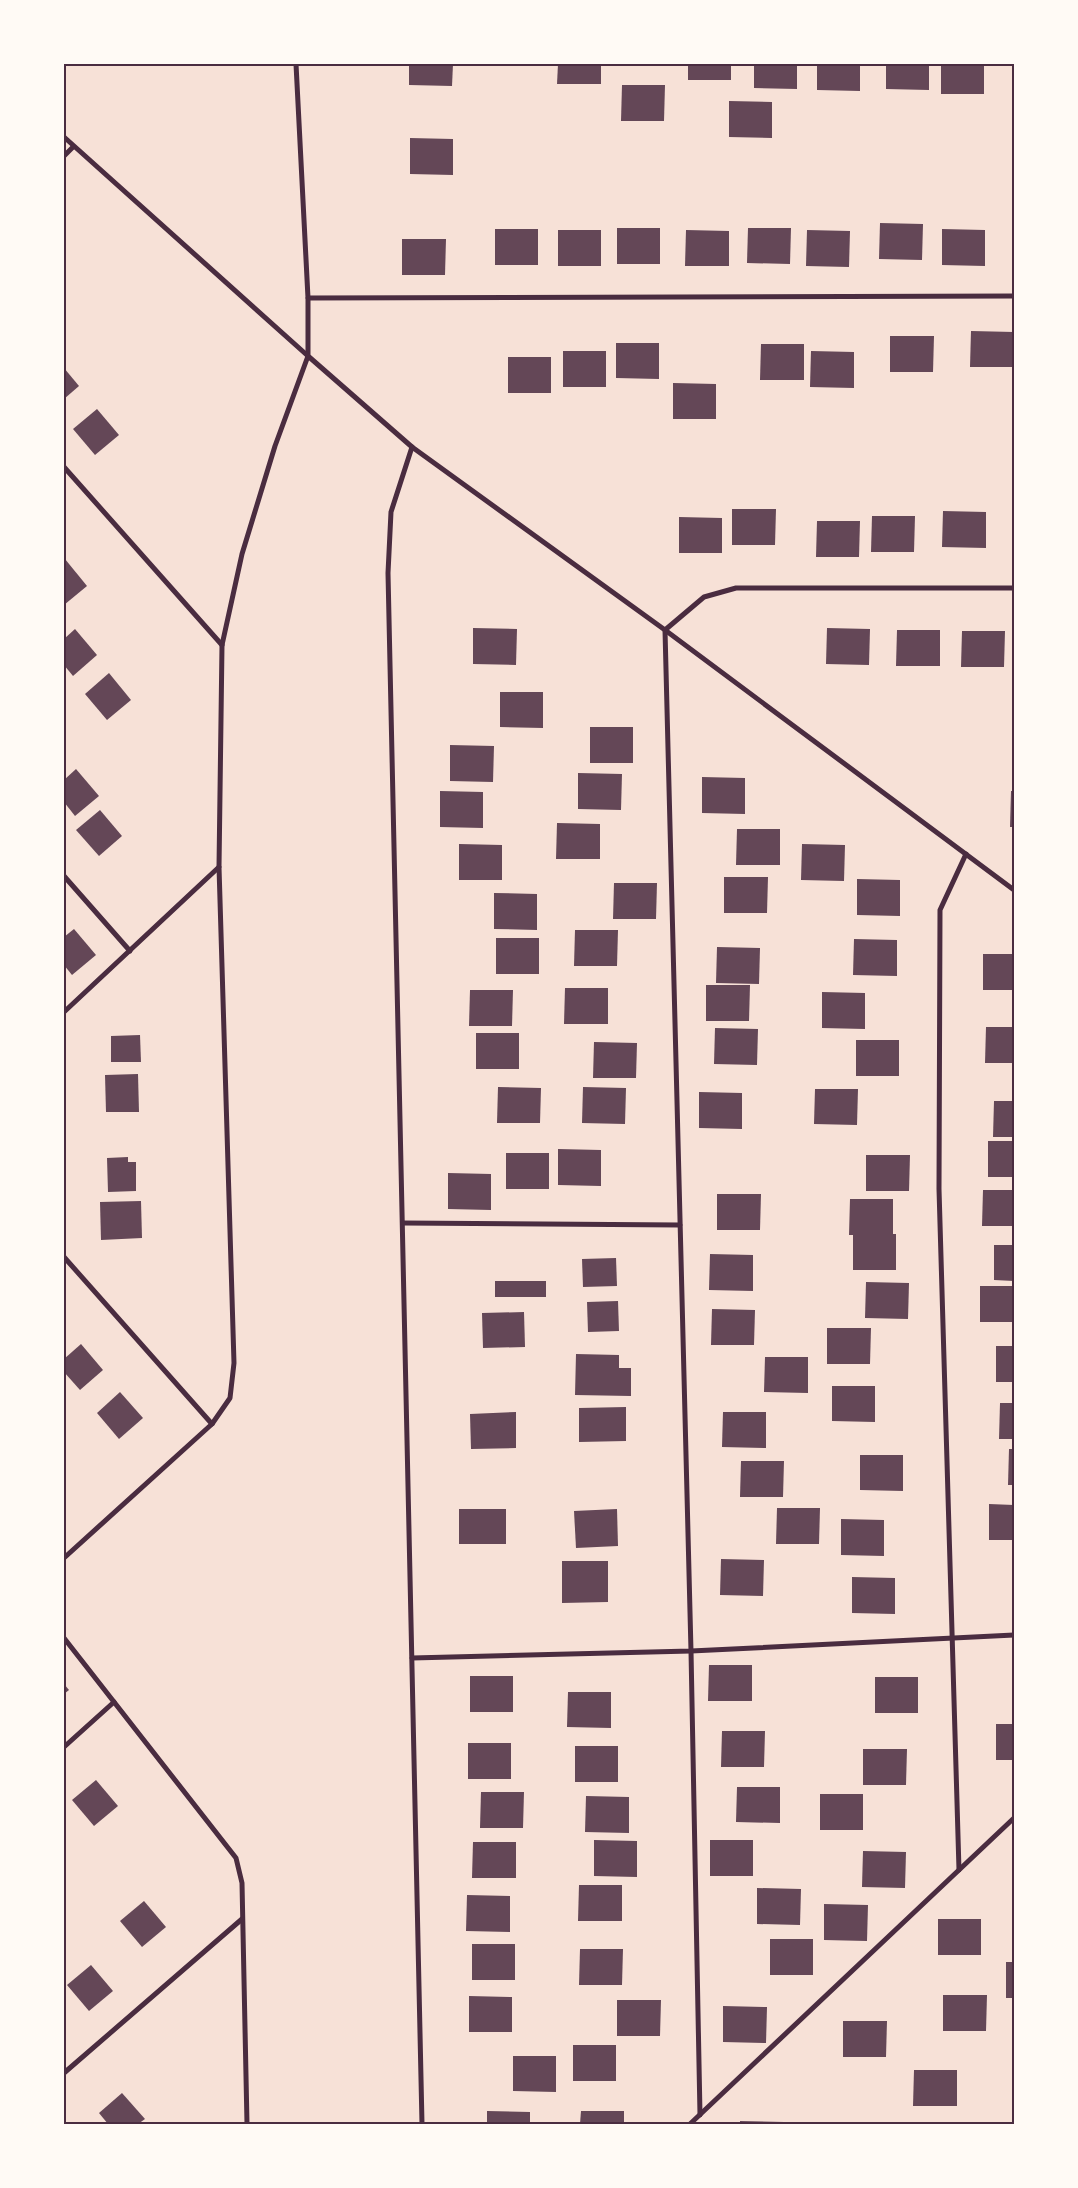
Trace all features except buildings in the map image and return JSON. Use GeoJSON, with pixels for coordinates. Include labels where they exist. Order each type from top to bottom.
{"type":"FeatureCollection","features":[{"type":"Feature","properties":{"kind":"street"},"geometry":{"type":"LineString","coordinates":[[64,1558],[212,1424],[230,1398],[234,1363],[219,867],[222,645],[242,554],[275,446],[308,356],[308,298],[296,64]]}},
{"type":"Feature","properties":{"kind":"street"},"geometry":{"type":"LineString","coordinates":[[64,137],[412,447],[665,630],[1014,890]]}},
{"type":"Feature","properties":{"kind":"street"},"geometry":{"type":"LineString","coordinates":[[64,156],[73,147]]}},
{"type":"Feature","properties":{"kind":"street"},"geometry":{"type":"LineString","coordinates":[[308,298],[1014,296]]}},
{"type":"Feature","properties":{"kind":"street"},"geometry":{"type":"LineString","coordinates":[[412,447],[391,512],[388,573],[422,2124]]}},
{"type":"Feature","properties":{"kind":"street"},"geometry":{"type":"LineString","coordinates":[[64,467],[222,645]]}},
{"type":"Feature","properties":{"kind":"street"},"geometry":{"type":"LineString","coordinates":[[665,630],[704,597],[736,588],[1014,588]]}},
{"type":"Feature","properties":{"kind":"street"},"geometry":{"type":"LineString","coordinates":[[665,630],[691,1651],[700,2115]]}},
{"type":"Feature","properties":{"kind":"street"},"geometry":{"type":"LineString","coordinates":[[959,1870],[939,1189],[940,910],[966,854]]}},
{"type":"Feature","properties":{"kind":"street"},"geometry":{"type":"LineString","coordinates":[[64,1012],[219,867]]}},
{"type":"Feature","properties":{"kind":"street"},"geometry":{"type":"LineString","coordinates":[[64,876],[130,951]]}},
{"type":"Feature","properties":{"kind":"street"},"geometry":{"type":"LineString","coordinates":[[402,1223],[680,1225]]}},
{"type":"Feature","properties":{"kind":"street"},"geometry":{"type":"LineString","coordinates":[[64,1257],[212,1424]]}},
{"type":"Feature","properties":{"kind":"street"},"geometry":{"type":"LineString","coordinates":[[412,1658],[691,1651],[1014,1635]]}},
{"type":"Feature","properties":{"kind":"street"},"geometry":{"type":"LineString","coordinates":[[64,1638],[236,1858],[242,1883],[247,2124]]}},
{"type":"Feature","properties":{"kind":"street"},"geometry":{"type":"LineString","coordinates":[[64,1747],[114,1702]]}},
{"type":"Feature","properties":{"kind":"street"},"geometry":{"type":"LineString","coordinates":[[690,2124],[1014,1818]]}},
{"type":"Feature","properties":{"kind":"street"},"geometry":{"type":"LineString","coordinates":[[64,2073],[242,1919]]}}]}
